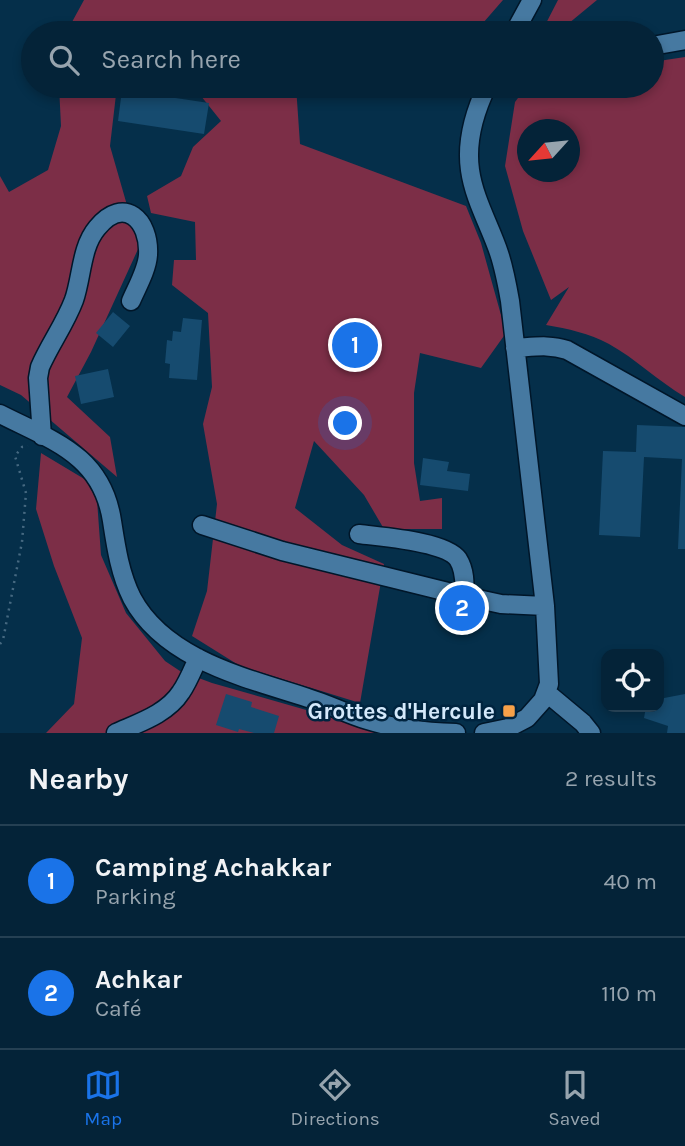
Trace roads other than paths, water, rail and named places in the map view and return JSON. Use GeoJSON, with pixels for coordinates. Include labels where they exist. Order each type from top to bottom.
{"type":"FeatureCollection","features":[{"type":"Feature","properties":{"kind":"street"},"geometry":{"type":"LineString","coordinates":[[520,21],[531,0]]}},
{"type":"Feature","properties":{"kind":"street"},"geometry":{"type":"LineString","coordinates":[[664,44],[685,40]]}},
{"type":"Feature","properties":{"kind":"street"},"geometry":{"type":"LineString","coordinates":[[482,98],[471,139],[470,173],[505,275],[545,606],[549,684],[543,701],[510,731],[484,733]]}},
{"type":"Feature","properties":{"kind":"street"},"geometry":{"type":"LineString","coordinates":[[47,438],[38,378],[40,368],[73,303],[88,242],[106,219],[125,211],[139,220],[144,229],[148,255],[131,301]]}},
{"type":"Feature","properties":{"kind":"street"},"geometry":{"type":"LineString","coordinates":[[515,348],[557,346],[685,416]]}},
{"type":"Feature","properties":{"kind":"street"},"geometry":{"type":"LineString","coordinates":[[0,414],[74,453],[91,469],[107,496],[119,560],[133,599],[147,620],[165,637],[216,667],[365,720],[415,730],[456,733]]}},
{"type":"Feature","properties":{"kind":"street"},"geometry":{"type":"LineString","coordinates":[[202,525],[282,551],[464,596],[501,604],[545,606]]}},
{"type":"Feature","properties":{"kind":"street"},"geometry":{"type":"LineString","coordinates":[[359,534],[435,545],[448,550],[457,557],[462,567],[464,596]]}},
{"type":"Feature","properties":{"kind":"street"},"geometry":{"type":"LineString","coordinates":[[116,733],[170,705],[180,694],[198,657]]}},
{"type":"Feature","properties":{"kind":"street"},"geometry":{"type":"LineString","coordinates":[[547,693],[591,733]]}},
{"type":"Feature","properties":{"kind":"place","name":"Camping Achakkar"},"geometry":{"type":"Point","coordinates":[355,345]}},
{"type":"Feature","properties":{"kind":"place","name":"Achkar"},"geometry":{"type":"Point","coordinates":[462,608]}},
{"type":"Feature","properties":{"kind":"place","name":"Grottes d'Hercule"},"geometry":{"type":"Point","coordinates":[509,711]}}]}
